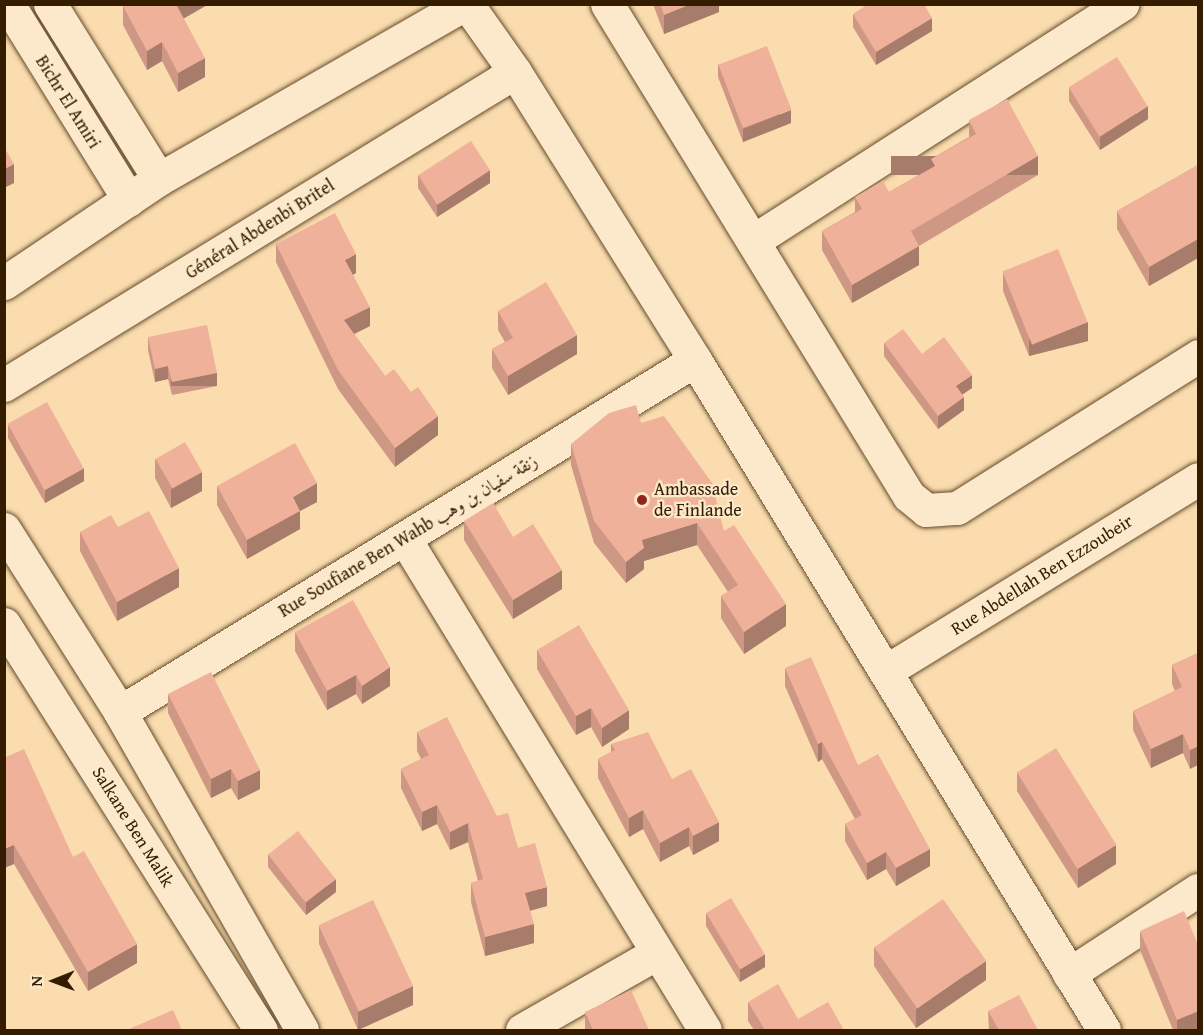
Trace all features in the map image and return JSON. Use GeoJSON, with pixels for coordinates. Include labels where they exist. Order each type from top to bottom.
{"type":"FeatureCollection","features":[{"type":"Feature","properties":{"kind":"street","name":"Bichr El Amiri"},"geometry":{"type":"LineString","coordinates":[[8,4],[129,200]]}},
{"type":"Feature","properties":{"kind":"street","name":"Bichr El Amiri"},"geometry":{"type":"LineString","coordinates":[[50,4],[159,179]]}},
{"type":"Feature","properties":{"kind":"street"},"geometry":{"type":"LineString","coordinates":[[4,283],[159,179],[465,4],[515,72],[696,360],[1104,1030]]}},
{"type":"Feature","properties":{"kind":"street"},"geometry":{"type":"LineString","coordinates":[[607,4],[909,496],[926,510],[957,508],[1198,356]]}},
{"type":"Feature","properties":{"kind":"street"},"geometry":{"type":"LineString","coordinates":[[753,240],[1122,4]]}},
{"type":"Feature","properties":{"kind":"street","name":"Général Abdenbi Britel"},"geometry":{"type":"LineString","coordinates":[[4,386],[515,72]]}},
{"type":"Feature","properties":{"kind":"street","name":"Rue Soufiane Ben Wahb زنقة سفيان بن وهب"},"geometry":{"type":"LineString","coordinates":[[120,712],[696,360]]}},
{"type":"Feature","properties":{"kind":"street","name":"Rue Abdellah Ben Ezzoubeir"},"geometry":{"type":"LineString","coordinates":[[886,671],[1198,479]]}},
{"type":"Feature","properties":{"kind":"street"},"geometry":{"type":"LineString","coordinates":[[4,529],[120,712],[302,1030]]}},
{"type":"Feature","properties":{"kind":"street"},"geometry":{"type":"LineString","coordinates":[[405,539],[655,954],[705,1030]]}},
{"type":"Feature","properties":{"kind":"street","name":"Salkane Ben Malik"},"geometry":{"type":"LineString","coordinates":[[4,624],[261,1030]]}},
{"type":"Feature","properties":{"kind":"street"},"geometry":{"type":"LineString","coordinates":[[1069,974],[1198,890]]}},
{"type":"Feature","properties":{"kind":"street"},"geometry":{"type":"LineString","coordinates":[[522,1030],[655,954]]}},
{"type":"Feature","properties":{"kind":"building"},"geometry":{"type":"Polygon","coordinates":[[[126,4],[176,4],[205,58],[178,73],[162,42],[147,51],[123,6],[126,4]]]}},
{"type":"Feature","properties":{"kind":"building"},"geometry":{"type":"Polygon","coordinates":[[[660,4],[691,4],[664,15],[660,4]]]}},
{"type":"Feature","properties":{"kind":"building"},"geometry":{"type":"Polygon","coordinates":[[[868,4],[924,4],[932,18],[876,52],[853,14],[868,4]]]}},
{"type":"Feature","properties":{"kind":"building"},"geometry":{"type":"Polygon","coordinates":[[[767,46],[791,109],[743,128],[718,65],[767,46]]]}},
{"type":"Feature","properties":{"kind":"building"},"geometry":{"type":"Polygon","coordinates":[[[1117,57],[1148,106],[1099,136],[1069,87],[1117,57]]]}},
{"type":"Feature","properties":{"kind":"building"},"geometry":{"type":"Polygon","coordinates":[[[1007,99],[1038,156],[911,231],[919,246],[852,285],[822,231],[862,209],[855,197],[883,181],[889,192],[935,166],[931,159],[976,134],[969,120],[1007,99]]]}},
{"type":"Feature","properties":{"kind":"building"},"geometry":{"type":"Polygon","coordinates":[[[471,141],[490,170],[437,205],[418,175],[471,141]]]}},
{"type":"Feature","properties":{"kind":"building"},"geometry":{"type":"Polygon","coordinates":[[[4,147],[14,164],[4,169],[4,147]]]}},
{"type":"Feature","properties":{"kind":"building"},"geometry":{"type":"Polygon","coordinates":[[[1198,165],[1198,239],[1149,267],[1117,211],[1198,165]]]}},
{"type":"Feature","properties":{"kind":"building"},"geometry":{"type":"Polygon","coordinates":[[[335,213],[356,254],[345,260],[370,307],[344,320],[385,376],[394,369],[411,392],[418,387],[438,416],[395,448],[338,370],[276,244],[335,213]]]}},
{"type":"Feature","properties":{"kind":"building"},"geometry":{"type":"Polygon","coordinates":[[[1058,249],[1088,322],[1032,345],[1002,271],[1058,249]]]}},
{"type":"Feature","properties":{"kind":"building"},"geometry":{"type":"Polygon","coordinates":[[[546,282],[577,335],[508,376],[492,349],[513,338],[498,311],[546,282]]]}},
{"type":"Feature","properties":{"kind":"building"},"geometry":{"type":"Polygon","coordinates":[[[207,325],[217,373],[172,382],[168,366],[155,369],[148,337],[207,325]]]}},
{"type":"Feature","properties":{"kind":"building"},"geometry":{"type":"Polygon","coordinates":[[[903,329],[922,354],[944,337],[972,375],[956,386],[964,397],[938,416],[884,343],[903,329]]]}},
{"type":"Feature","properties":{"kind":"building"},"geometry":{"type":"Polygon","coordinates":[[[47,402],[84,468],[44,490],[8,424],[47,402]]]}},
{"type":"Feature","properties":{"kind":"building"},"geometry":{"type":"Polygon","coordinates":[[[636,405],[641,423],[664,416],[712,483],[724,531],[734,525],[786,604],[744,632],[721,596],[738,585],[697,523],[642,540],[644,548],[626,562],[594,521],[571,444],[609,413],[636,405]]]}},
{"type":"Feature","properties":{"kind":"building"},"geometry":{"type":"Polygon","coordinates":[[[185,442],[202,471],[173,488],[156,459],[185,442]]]}},
{"type":"Feature","properties":{"kind":"building"},"geometry":{"type":"Polygon","coordinates":[[[295,443],[317,483],[293,497],[300,511],[247,540],[217,486],[295,443]]]}},
{"type":"Feature","properties":{"kind":"building"},"geometry":{"type":"Polygon","coordinates":[[[493,503],[513,537],[533,524],[562,570],[513,600],[464,521],[493,503]]]}},
{"type":"Feature","properties":{"kind":"building"},"geometry":{"type":"Polygon","coordinates":[[[149,511],[179,568],[117,602],[80,532],[111,515],[118,527],[149,511]]]}},
{"type":"Feature","properties":{"kind":"building"},"geometry":{"type":"Polygon","coordinates":[[[353,600],[390,667],[362,686],[356,675],[327,691],[295,632],[353,600]]]}},
{"type":"Feature","properties":{"kind":"building"},"geometry":{"type":"Polygon","coordinates":[[[579,625],[629,710],[602,728],[591,708],[576,716],[537,650],[579,625]]]}},
{"type":"Feature","properties":{"kind":"building"},"geometry":{"type":"Polygon","coordinates":[[[1198,653],[1198,746],[1190,750],[1183,734],[1151,749],[1133,711],[1182,687],[1172,665],[1198,653]]]}},
{"type":"Feature","properties":{"kind":"building"},"geometry":{"type":"Polygon","coordinates":[[[811,657],[858,765],[878,754],[930,849],[896,868],[886,852],[867,863],[845,824],[862,815],[822,742],[818,744],[785,668],[811,657]]]}},
{"type":"Feature","properties":{"kind":"building"},"geometry":{"type":"Polygon","coordinates":[[[211,672],[260,770],[238,781],[231,769],[211,779],[168,694],[211,672]]]}},
{"type":"Feature","properties":{"kind":"building"},"geometry":{"type":"Polygon","coordinates":[[[447,717],[497,816],[508,813],[518,848],[535,843],[547,887],[525,893],[534,924],[485,937],[471,883],[483,879],[468,823],[450,832],[437,805],[422,812],[401,769],[429,755],[417,732],[447,717]]]}},
{"type":"Feature","properties":{"kind":"building"},"geometry":{"type":"Polygon","coordinates":[[[648,732],[672,779],[691,769],[719,822],[693,836],[689,827],[660,843],[643,810],[629,818],[598,759],[615,750],[611,744],[648,732]]]}},
{"type":"Feature","properties":{"kind":"building"},"geometry":{"type":"Polygon","coordinates":[[[1056,748],[1116,845],[1077,869],[1017,772],[1056,748]]]}},
{"type":"Feature","properties":{"kind":"building"},"geometry":{"type":"Polygon","coordinates":[[[24,749],[73,857],[84,851],[137,944],[88,972],[14,845],[4,849],[4,758],[24,749]]]}},
{"type":"Feature","properties":{"kind":"building"},"geometry":{"type":"Polygon","coordinates":[[[298,831],[336,879],[306,902],[268,854],[298,831]]]}},
{"type":"Feature","properties":{"kind":"building"},"geometry":{"type":"Polygon","coordinates":[[[731,898],[765,955],[740,970],[706,913],[731,898]]]}},
{"type":"Feature","properties":{"kind":"building"},"geometry":{"type":"Polygon","coordinates":[[[943,899],[986,960],[917,1009],[874,947],[943,899]]]}},
{"type":"Feature","properties":{"kind":"building"},"geometry":{"type":"Polygon","coordinates":[[[373,900],[413,986],[359,1011],[319,925],[373,900]]]}},
{"type":"Feature","properties":{"kind":"building"},"geometry":{"type":"Polygon","coordinates":[[[1184,911],[1198,945],[1198,1011],[1177,1020],[1140,931],[1184,911]]]}},
{"type":"Feature","properties":{"kind":"building"},"geometry":{"type":"Polygon","coordinates":[[[778,984],[798,1019],[828,1002],[844,1030],[765,1030],[748,1002],[778,984]]]}},
{"type":"Feature","properties":{"kind":"building"},"geometry":{"type":"Polygon","coordinates":[[[631,990],[649,1030],[593,1030],[585,1012],[631,990]]]}},
{"type":"Feature","properties":{"kind":"building"},"geometry":{"type":"Polygon","coordinates":[[[1019,995],[1038,1030],[999,1030],[988,1011],[1019,995]]]}},
{"type":"Feature","properties":{"kind":"building"},"geometry":{"type":"Polygon","coordinates":[[[173,1010],[182,1030],[127,1030],[173,1010]]]}},
{"type":"Feature","properties":{"kind":"place","name":"Ambassade de Finlande"},"geometry":{"type":"Point","coordinates":[642,500]}}]}
